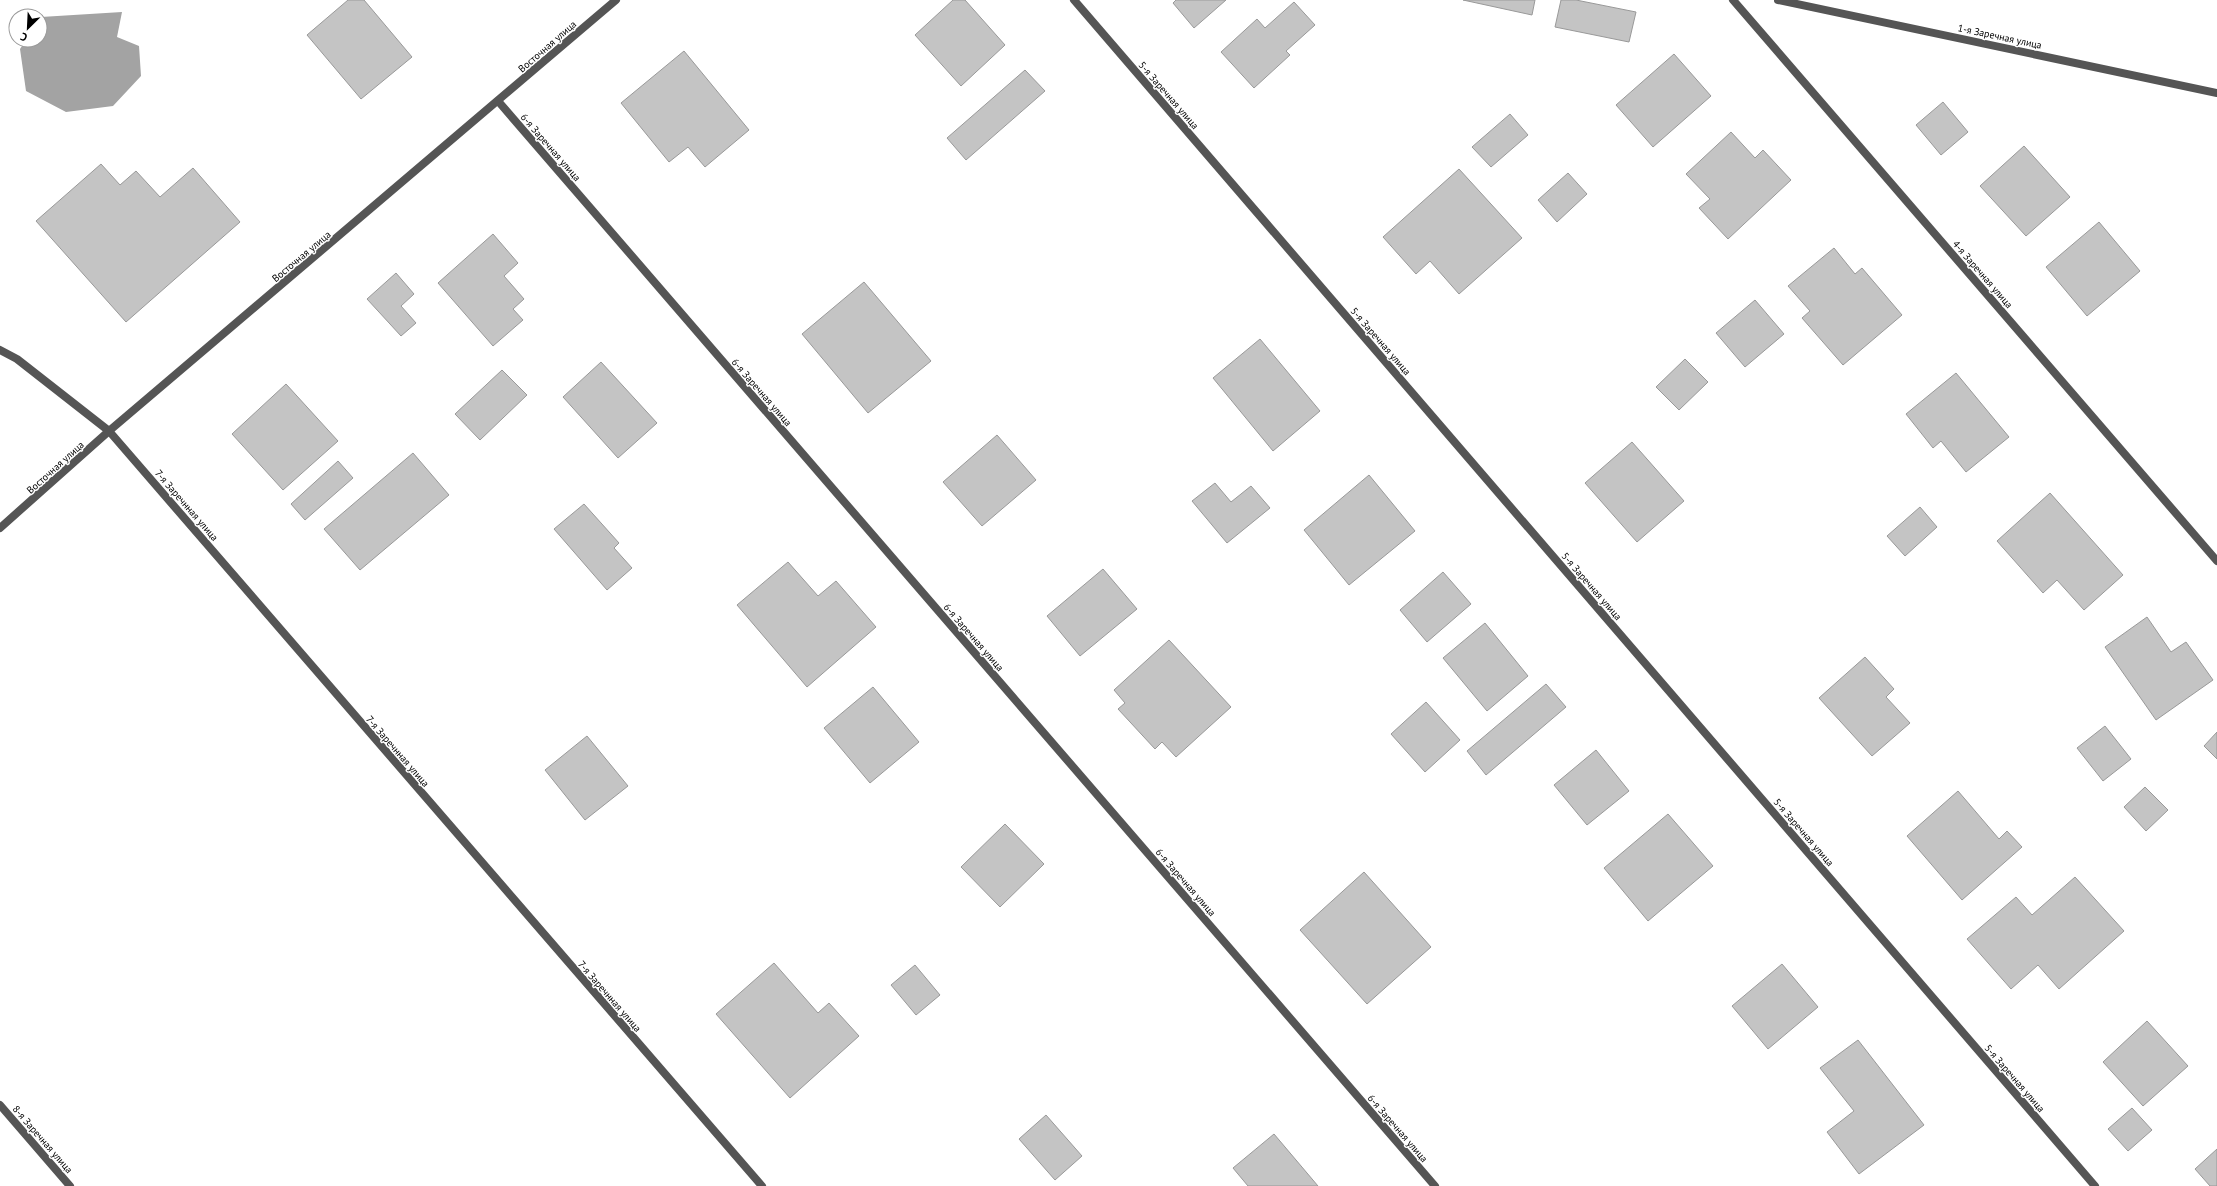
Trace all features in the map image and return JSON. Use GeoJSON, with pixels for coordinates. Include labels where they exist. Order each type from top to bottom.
{"type":"FeatureCollection","features":[{"type":"Feature","properties":{"kind":"street","name":"Восточная улица"},"geometry":{"type":"LineString","coordinates":[[0,528],[109,431],[616,0]]}},
{"type":"Feature","properties":{"kind":"street","name":"5-я Заречная улица"},"geometry":{"type":"LineString","coordinates":[[1074,0],[2095,1186]]}},
{"type":"Feature","properties":{"kind":"street","name":"4-я Заречная улица"},"geometry":{"type":"LineString","coordinates":[[1733,0],[2217,561]]}},
{"type":"Feature","properties":{"kind":"street","name":"1-я Заречная улица"},"geometry":{"type":"LineString","coordinates":[[1778,0],[2217,92]]}},
{"type":"Feature","properties":{"kind":"street","name":"6-я Заречная улица"},"geometry":{"type":"LineString","coordinates":[[498,101],[1435,1186]]}},
{"type":"Feature","properties":{"kind":"street","name":"7-я Заречнная улица"},"geometry":{"type":"LineString","coordinates":[[0,350],[17,359],[109,431],[762,1186]]}},
{"type":"Feature","properties":{"kind":"street","name":"8-я Заречная улица"},"geometry":{"type":"LineString","coordinates":[[0,1105],[70,1186]]}},
{"type":"Feature","properties":{"kind":"shaded area"},"geometry":{"type":"Polygon","coordinates":[[[122,12],[117,37],[139,46],[141,76],[113,106],[66,112],[26,91],[20,49],[48,48],[48,17],[122,12]]]}},
{"type":"Feature","properties":{"kind":"building"},"geometry":{"type":"Polygon","coordinates":[[[348,0],[364,0],[412,57],[361,99],[307,35],[348,0]]]}},
{"type":"Feature","properties":{"kind":"building"},"geometry":{"type":"Polygon","coordinates":[[[953,0],[965,0],[1005,45],[961,86],[915,35],[953,0]]]}},
{"type":"Feature","properties":{"kind":"building"},"geometry":{"type":"Polygon","coordinates":[[[1176,0],[1226,0],[1194,28],[1173,3],[1176,0]]]}},
{"type":"Feature","properties":{"kind":"building"},"geometry":{"type":"Polygon","coordinates":[[[1463,0],[1535,0],[1532,15],[1463,0]]]}},
{"type":"Feature","properties":{"kind":"building"},"geometry":{"type":"Polygon","coordinates":[[[1561,0],[1576,0],[1636,12],[1629,42],[1555,27],[1561,0]]]}},
{"type":"Feature","properties":{"kind":"building"},"geometry":{"type":"Polygon","coordinates":[[[1294,2],[1315,25],[1286,51],[1290,55],[1254,88],[1221,52],[1257,19],[1265,28],[1294,2]]]}},
{"type":"Feature","properties":{"kind":"building"},"geometry":{"type":"Polygon","coordinates":[[[684,51],[749,130],[705,167],[688,147],[669,162],[621,103],[684,51]]]}},
{"type":"Feature","properties":{"kind":"building"},"geometry":{"type":"Polygon","coordinates":[[[1674,54],[1711,96],[1653,147],[1616,105],[1674,54]]]}},
{"type":"Feature","properties":{"kind":"building"},"geometry":{"type":"Polygon","coordinates":[[[1025,70],[1045,91],[966,160],[947,138],[1025,70]]]}},
{"type":"Feature","properties":{"kind":"building"},"geometry":{"type":"Polygon","coordinates":[[[1943,102],[1968,132],[1941,155],[1916,125],[1943,102]]]}},
{"type":"Feature","properties":{"kind":"building"},"geometry":{"type":"Polygon","coordinates":[[[1510,114],[1528,135],[1491,167],[1472,147],[1510,114]]]}},
{"type":"Feature","properties":{"kind":"building"},"geometry":{"type":"Polygon","coordinates":[[[1731,132],[1755,158],[1763,150],[1791,180],[1728,239],[1699,208],[1710,199],[1686,174],[1731,132]]]}},
{"type":"Feature","properties":{"kind":"building"},"geometry":{"type":"Polygon","coordinates":[[[2024,146],[2070,197],[2026,236],[1980,186],[2024,146]]]}},
{"type":"Feature","properties":{"kind":"building"},"geometry":{"type":"Polygon","coordinates":[[[101,164],[120,185],[136,171],[160,197],[193,168],[240,222],[126,322],[36,221],[101,164]]]}},
{"type":"Feature","properties":{"kind":"building"},"geometry":{"type":"Polygon","coordinates":[[[1459,169],[1522,238],[1459,294],[1430,261],[1416,274],[1383,237],[1459,169]]]}},
{"type":"Feature","properties":{"kind":"building"},"geometry":{"type":"Polygon","coordinates":[[[1568,173],[1587,194],[1557,222],[1538,200],[1568,173]]]}},
{"type":"Feature","properties":{"kind":"building"},"geometry":{"type":"Polygon","coordinates":[[[2099,222],[2140,271],[2087,316],[2046,267],[2099,222]]]}},
{"type":"Feature","properties":{"kind":"building"},"geometry":{"type":"Polygon","coordinates":[[[493,234],[518,263],[504,276],[524,299],[513,309],[523,320],[493,346],[438,283],[493,234]]]}},
{"type":"Feature","properties":{"kind":"building"},"geometry":{"type":"Polygon","coordinates":[[[1834,248],[1855,274],[1862,268],[1902,315],[1843,365],[1802,318],[1810,311],[1788,286],[1834,248]]]}},
{"type":"Feature","properties":{"kind":"building"},"geometry":{"type":"Polygon","coordinates":[[[396,273],[414,294],[401,306],[416,323],[401,336],[367,299],[396,273]]]}},
{"type":"Feature","properties":{"kind":"building"},"geometry":{"type":"Polygon","coordinates":[[[864,282],[931,361],[868,413],[802,334],[864,282]]]}},
{"type":"Feature","properties":{"kind":"building"},"geometry":{"type":"Polygon","coordinates":[[[1755,300],[1784,334],[1745,367],[1716,333],[1755,300]]]}},
{"type":"Feature","properties":{"kind":"building"},"geometry":{"type":"Polygon","coordinates":[[[1260,339],[1320,411],[1273,451],[1213,378],[1260,339]]]}},
{"type":"Feature","properties":{"kind":"building"},"geometry":{"type":"Polygon","coordinates":[[[1685,359],[1708,382],[1679,410],[1656,387],[1685,359]]]}},
{"type":"Feature","properties":{"kind":"building"},"geometry":{"type":"Polygon","coordinates":[[[601,362],[657,423],[618,458],[563,397],[601,362]]]}},
{"type":"Feature","properties":{"kind":"building"},"geometry":{"type":"Polygon","coordinates":[[[502,370],[527,395],[480,440],[455,414],[502,370]]]}},
{"type":"Feature","properties":{"kind":"building"},"geometry":{"type":"Polygon","coordinates":[[[1956,373],[2009,437],[1966,472],[1941,441],[1933,448],[1906,414],[1956,373]]]}},
{"type":"Feature","properties":{"kind":"building"},"geometry":{"type":"Polygon","coordinates":[[[286,384],[338,441],[283,490],[232,434],[286,384]]]}},
{"type":"Feature","properties":{"kind":"building"},"geometry":{"type":"Polygon","coordinates":[[[997,435],[1036,480],[982,526],[943,482],[997,435]]]}},
{"type":"Feature","properties":{"kind":"building"},"geometry":{"type":"Polygon","coordinates":[[[1632,442],[1684,501],[1637,542],[1585,483],[1632,442]]]}},
{"type":"Feature","properties":{"kind":"building"},"geometry":{"type":"Polygon","coordinates":[[[413,453],[449,495],[360,570],[324,529],[413,453]]]}},
{"type":"Feature","properties":{"kind":"building"},"geometry":{"type":"Polygon","coordinates":[[[338,461],[353,478],[305,520],[291,504],[338,461]]]}},
{"type":"Feature","properties":{"kind":"building"},"geometry":{"type":"Polygon","coordinates":[[[1369,475],[1415,531],[1349,585],[1304,530],[1369,475]]]}},
{"type":"Feature","properties":{"kind":"building"},"geometry":{"type":"Polygon","coordinates":[[[1215,483],[1231,502],[1251,486],[1270,508],[1227,543],[1192,501],[1215,483]]]}},
{"type":"Feature","properties":{"kind":"building"},"geometry":{"type":"Polygon","coordinates":[[[2050,493],[2123,575],[2084,610],[2057,580],[2043,593],[1997,541],[2050,493]]]}},
{"type":"Feature","properties":{"kind":"building"},"geometry":{"type":"Polygon","coordinates":[[[584,504],[619,543],[614,548],[632,568],[607,590],[554,529],[584,504]]]}},
{"type":"Feature","properties":{"kind":"building"},"geometry":{"type":"Polygon","coordinates":[[[1920,507],[1937,527],[1905,556],[1887,536],[1920,507]]]}},
{"type":"Feature","properties":{"kind":"building"},"geometry":{"type":"Polygon","coordinates":[[[788,562],[818,596],[836,581],[876,627],[807,687],[737,605],[788,562]]]}},
{"type":"Feature","properties":{"kind":"building"},"geometry":{"type":"Polygon","coordinates":[[[1103,569],[1137,609],[1080,656],[1047,616],[1103,569]]]}},
{"type":"Feature","properties":{"kind":"building"},"geometry":{"type":"Polygon","coordinates":[[[1443,572],[1471,604],[1427,642],[1400,610],[1443,572]]]}},
{"type":"Feature","properties":{"kind":"building"},"geometry":{"type":"Polygon","coordinates":[[[2147,617],[2171,652],[2186,642],[2213,680],[2156,720],[2105,647],[2147,617]]]}},
{"type":"Feature","properties":{"kind":"building"},"geometry":{"type":"Polygon","coordinates":[[[1485,623],[1528,676],[1487,711],[1443,658],[1485,623]]]}},
{"type":"Feature","properties":{"kind":"building"},"geometry":{"type":"Polygon","coordinates":[[[1169,640],[1231,707],[1176,757],[1162,742],[1155,749],[1118,709],[1125,703],[1114,690],[1169,640]]]}},
{"type":"Feature","properties":{"kind":"building"},"geometry":{"type":"Polygon","coordinates":[[[1865,657],[1894,689],[1886,697],[1910,723],[1872,756],[1819,698],[1865,657]]]}},
{"type":"Feature","properties":{"kind":"building"},"geometry":{"type":"Polygon","coordinates":[[[1546,684],[1566,707],[1486,775],[1467,751],[1546,684]]]}},
{"type":"Feature","properties":{"kind":"building"},"geometry":{"type":"Polygon","coordinates":[[[873,687],[919,742],[870,783],[824,728],[873,687]]]}},
{"type":"Feature","properties":{"kind":"building"},"geometry":{"type":"Polygon","coordinates":[[[1426,702],[1460,740],[1425,772],[1391,734],[1426,702]]]}},
{"type":"Feature","properties":{"kind":"building"},"geometry":{"type":"Polygon","coordinates":[[[2105,726],[2131,759],[2103,781],[2077,748],[2105,726]]]}},
{"type":"Feature","properties":{"kind":"building"},"geometry":{"type":"Polygon","coordinates":[[[2217,732],[2217,759],[2204,746],[2217,732]]]}},
{"type":"Feature","properties":{"kind":"building"},"geometry":{"type":"Polygon","coordinates":[[[587,736],[628,786],[585,820],[545,770],[587,736]]]}},
{"type":"Feature","properties":{"kind":"building"},"geometry":{"type":"Polygon","coordinates":[[[1596,750],[1629,791],[1587,825],[1554,785],[1596,750]]]}},
{"type":"Feature","properties":{"kind":"building"},"geometry":{"type":"Polygon","coordinates":[[[2145,787],[2168,810],[2146,831],[2124,807],[2145,787]]]}},
{"type":"Feature","properties":{"kind":"building"},"geometry":{"type":"Polygon","coordinates":[[[1958,791],[1999,839],[2007,831],[2022,847],[1962,900],[1907,836],[1958,791]]]}},
{"type":"Feature","properties":{"kind":"building"},"geometry":{"type":"Polygon","coordinates":[[[1668,814],[1713,866],[1648,921],[1604,868],[1668,814]]]}},
{"type":"Feature","properties":{"kind":"building"},"geometry":{"type":"Polygon","coordinates":[[[1005,824],[1044,864],[1000,907],[961,867],[1005,824]]]}},
{"type":"Feature","properties":{"kind":"building"},"geometry":{"type":"Polygon","coordinates":[[[1364,872],[1431,947],[1367,1004],[1300,930],[1364,872]]]}},
{"type":"Feature","properties":{"kind":"building"},"geometry":{"type":"Polygon","coordinates":[[[2075,877],[2124,931],[2059,989],[2038,965],[2011,989],[1967,939],[2016,897],[2032,915],[2075,877]]]}},
{"type":"Feature","properties":{"kind":"building"},"geometry":{"type":"Polygon","coordinates":[[[774,963],[818,1013],[829,1003],[859,1036],[790,1098],[716,1014],[774,963]]]}},
{"type":"Feature","properties":{"kind":"building"},"geometry":{"type":"Polygon","coordinates":[[[1782,964],[1818,1007],[1768,1049],[1732,1006],[1782,964]]]}},
{"type":"Feature","properties":{"kind":"building"},"geometry":{"type":"Polygon","coordinates":[[[915,965],[940,995],[916,1015],[891,985],[915,965]]]}},
{"type":"Feature","properties":{"kind":"building"},"geometry":{"type":"Polygon","coordinates":[[[2147,1021],[2188,1066],[2143,1106],[2103,1062],[2147,1021]]]}},
{"type":"Feature","properties":{"kind":"building"},"geometry":{"type":"Polygon","coordinates":[[[1858,1040],[1924,1125],[1859,1174],[1827,1132],[1854,1111],[1820,1068],[1858,1040]]]}},
{"type":"Feature","properties":{"kind":"building"},"geometry":{"type":"Polygon","coordinates":[[[2132,1108],[2152,1130],[2128,1151],[2108,1129],[2132,1108]]]}},
{"type":"Feature","properties":{"kind":"building"},"geometry":{"type":"Polygon","coordinates":[[[1046,1115],[1082,1156],[1055,1180],[1019,1139],[1046,1115]]]}},
{"type":"Feature","properties":{"kind":"building"},"geometry":{"type":"Polygon","coordinates":[[[1274,1134],[1318,1186],[1248,1186],[1233,1168],[1274,1134]]]}},
{"type":"Feature","properties":{"kind":"building"},"geometry":{"type":"Polygon","coordinates":[[[2217,1149],[2217,1186],[2210,1186],[2195,1169],[2217,1149]]]}}]}
